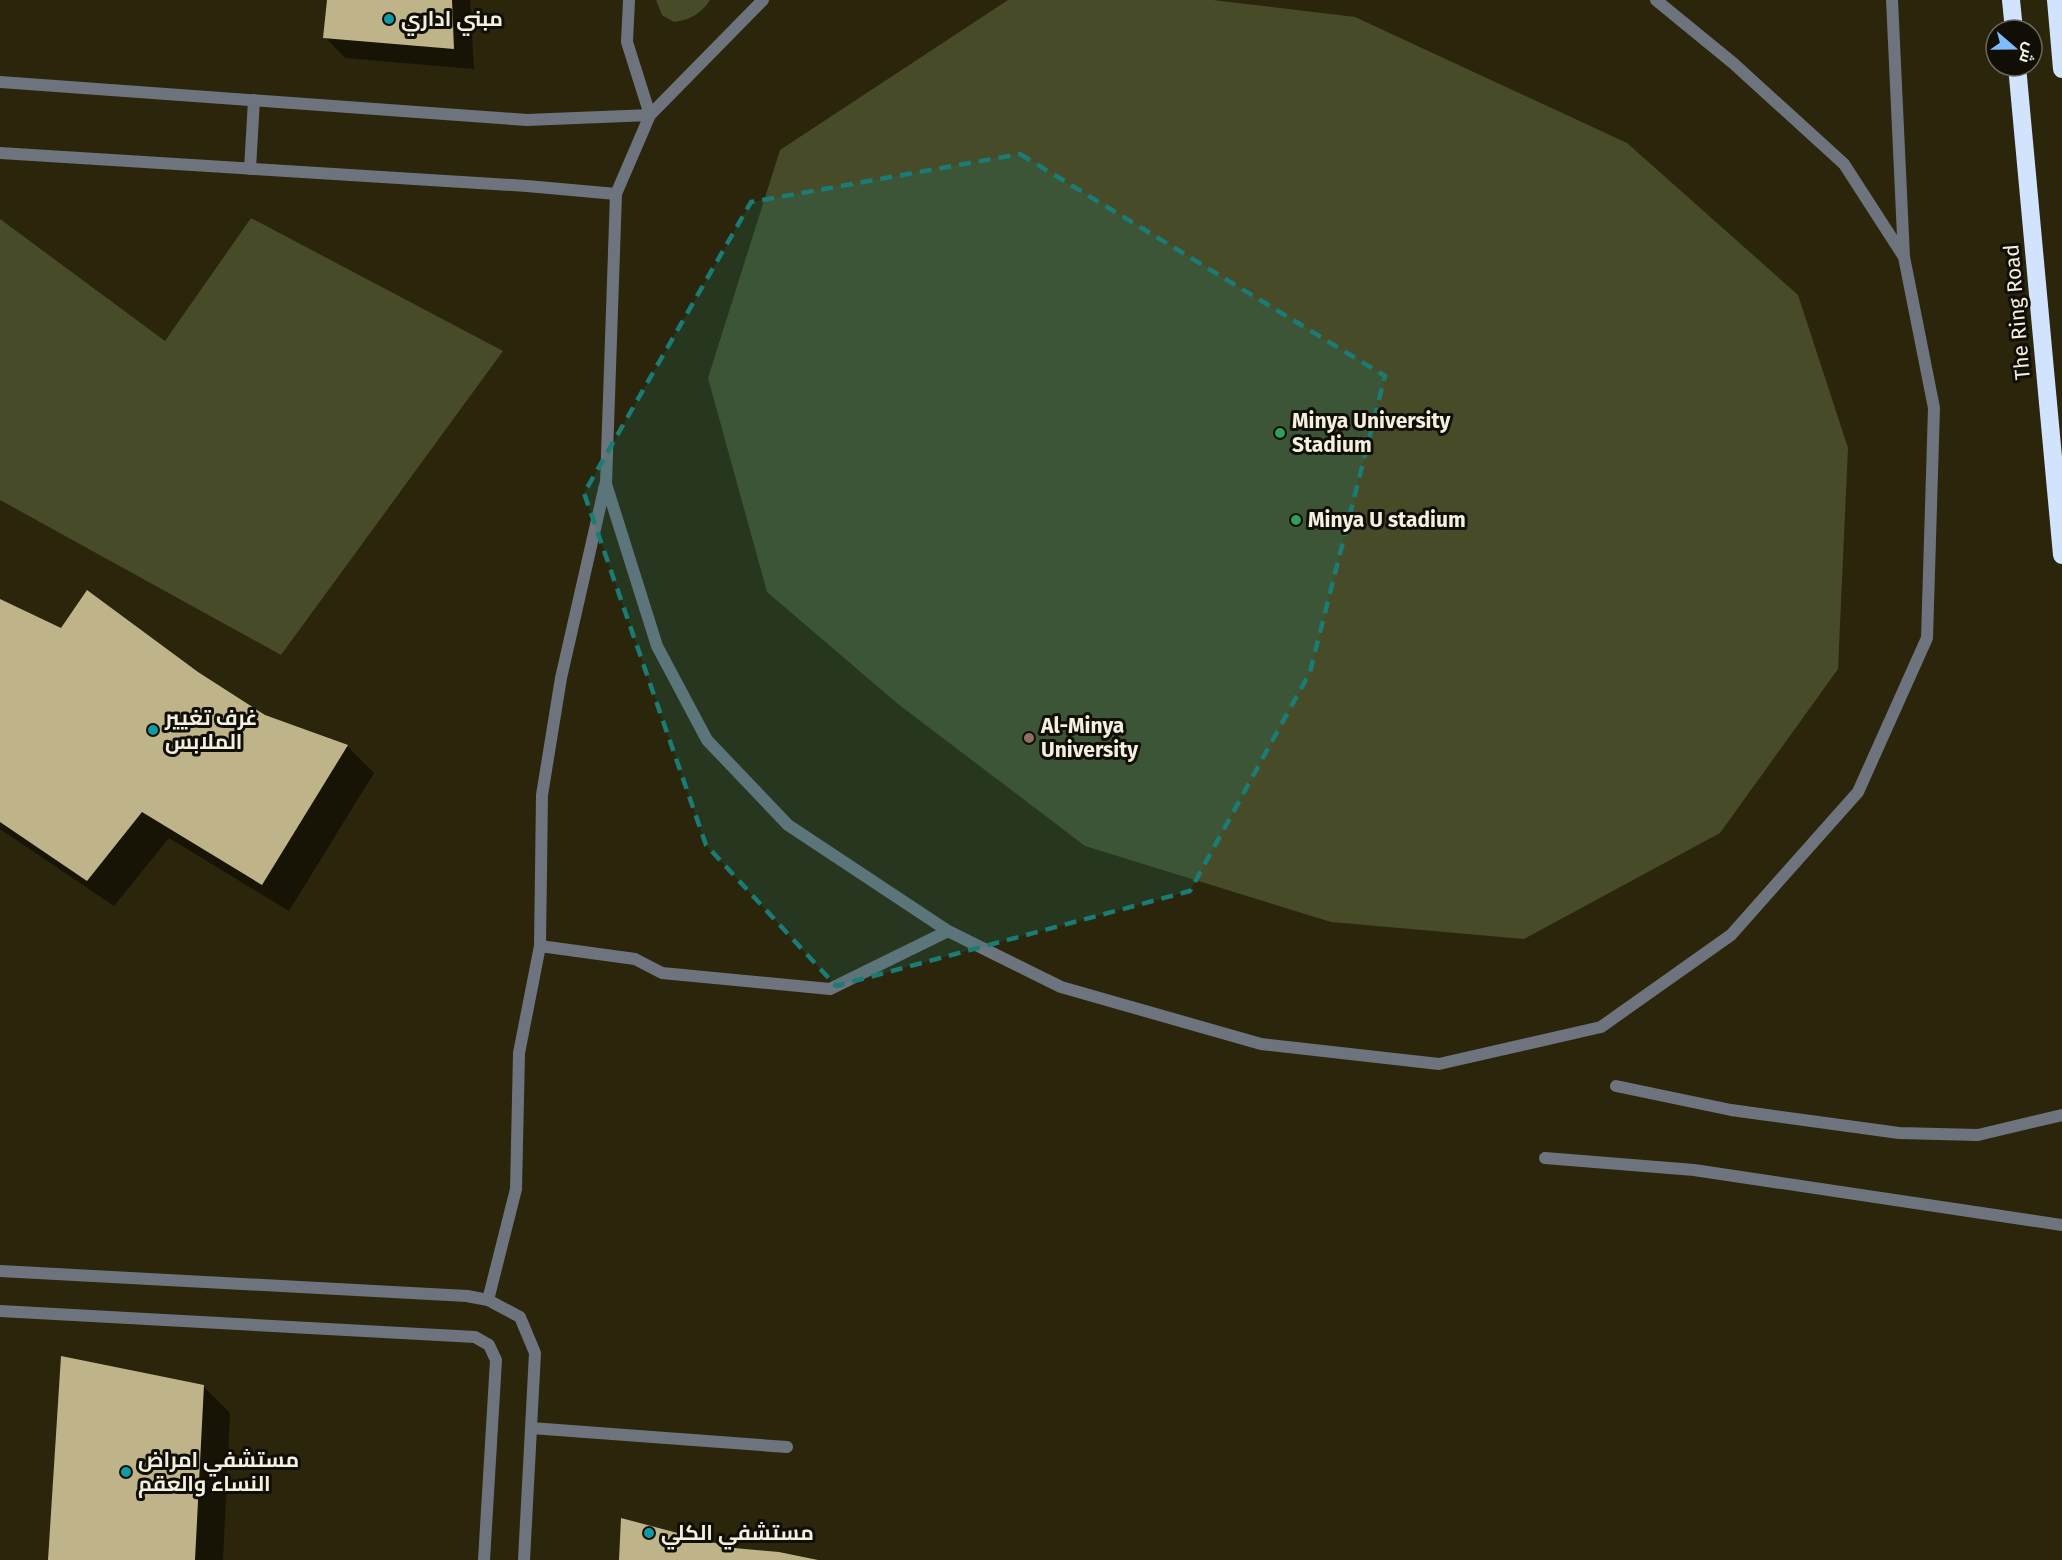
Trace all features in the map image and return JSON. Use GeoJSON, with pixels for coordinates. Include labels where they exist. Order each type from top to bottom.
{"type":"FeatureCollection","features":[{"type":"Feature","properties":{"kind":"highway"},"geometry":{"type":"LineString","coordinates":[[2012,0],[2013,18]]}},
{"type":"Feature","properties":{"kind":"highway"},"geometry":{"type":"LineString","coordinates":[[2056,0],[2062,69]]}},
{"type":"Feature","properties":{"kind":"highway","name":"The Ring Road"},"geometry":{"type":"LineString","coordinates":[[2019,78],[2062,555]]}},
{"type":"Feature","properties":{"kind":"street"},"geometry":{"type":"LineString","coordinates":[[629,0],[627,42],[650,115]]}},
{"type":"Feature","properties":{"kind":"street"},"geometry":{"type":"LineString","coordinates":[[488,1300],[516,1188],[519,1053],[540,946],[542,795],[561,678],[606,484],[616,195],[650,115],[763,0]]}},
{"type":"Feature","properties":{"kind":"street"},"geometry":{"type":"LineString","coordinates":[[1656,0],[1733,63],[1844,164],[1904,257]]}},
{"type":"Feature","properties":{"kind":"street"},"geometry":{"type":"LineString","coordinates":[[606,484],[657,646],[707,740],[788,825],[948,931],[1061,987],[1261,1044],[1439,1064],[1601,1028],[1731,935],[1858,792],[1927,639],[1934,408],[1904,257],[1892,0]]}},
{"type":"Feature","properties":{"kind":"street"},"geometry":{"type":"LineString","coordinates":[[0,82],[527,120],[650,115]]}},
{"type":"Feature","properties":{"kind":"street"},"geometry":{"type":"LineString","coordinates":[[250,169],[255,100]]}},
{"type":"Feature","properties":{"kind":"street"},"geometry":{"type":"LineString","coordinates":[[0,153],[527,186],[616,195]]}},
{"type":"Feature","properties":{"kind":"street"},"geometry":{"type":"LineString","coordinates":[[540,946],[635,959],[662,973],[830,989],[948,931]]}},
{"type":"Feature","properties":{"kind":"street"},"geometry":{"type":"LineString","coordinates":[[1616,1086],[1731,1110],[1899,1132],[1977,1135],[2062,1115]]}},
{"type":"Feature","properties":{"kind":"street"},"geometry":{"type":"LineString","coordinates":[[1545,1158],[1694,1170],[2062,1225]]}},
{"type":"Feature","properties":{"kind":"street"},"geometry":{"type":"LineString","coordinates":[[0,1271],[467,1296],[488,1300],[520,1317],[535,1353],[524,1560]]}},
{"type":"Feature","properties":{"kind":"street"},"geometry":{"type":"LineString","coordinates":[[0,1311],[475,1337],[489,1346],[496,1360],[484,1560]]}},
{"type":"Feature","properties":{"kind":"street"},"geometry":{"type":"LineString","coordinates":[[531,1428],[787,1447]]}},
{"type":"Feature","properties":{"kind":"highlighted area"},"geometry":{"type":"Polygon","coordinates":[[[1020,154],[1385,376],[1310,672],[1190,891],[836,986],[706,845],[584,493],[751,202],[1020,154]]]}},
{"type":"Feature","properties":{"kind":"green space"},"geometry":{"type":"Polygon","coordinates":[[[656,0],[710,0],[695,16],[674,22],[662,15],[656,0]]]}},
{"type":"Feature","properties":{"kind":"green space","name":"Minya U stadium"},"geometry":{"type":"Polygon","coordinates":[[[1008,0],[1213,0],[1355,17],[1627,143],[1798,295],[1848,448],[1838,669],[1720,833],[1524,939],[1331,922],[1085,846],[898,704],[767,592],[708,378],[780,150],[1008,0]]]}},
{"type":"Feature","properties":{"kind":"green space"},"geometry":{"type":"Polygon","coordinates":[[[251,218],[503,351],[281,655],[0,500],[0,219],[165,341],[251,218]]]}},
{"type":"Feature","properties":{"kind":"building","name":"مبني اداري"},"geometry":{"type":"Polygon","coordinates":[[[327,0],[452,0],[454,49],[323,38],[327,0]]]}},
{"type":"Feature","properties":{"kind":"building","name":"غرف تغيير الملابس"},"geometry":{"type":"Polygon","coordinates":[[[87,590],[198,672],[265,715],[348,745],[262,885],[142,812],[87,881],[0,822],[0,599],[61,628],[87,590]]]}},
{"type":"Feature","properties":{"kind":"building","name":"مستشفي امراض النساء والعقم"},"geometry":{"type":"Polygon","coordinates":[[[61,1356],[204,1385],[195,1560],[48,1560],[61,1356]]]}},
{"type":"Feature","properties":{"kind":"building","name":"مستشفي الكلي"},"geometry":{"type":"Polygon","coordinates":[[[621,1518],[734,1548],[779,1552],[818,1560],[619,1560],[621,1518]]]}},
{"type":"Feature","properties":{"kind":"place","name":"مبني اداري"},"geometry":{"type":"Point","coordinates":[389,19]}},
{"type":"Feature","properties":{"kind":"place","name":"Minya University Stadium"},"geometry":{"type":"Point","coordinates":[1280,433]}},
{"type":"Feature","properties":{"kind":"place","name":"Minya U stadium"},"geometry":{"type":"Point","coordinates":[1296,520]}},
{"type":"Feature","properties":{"kind":"place","name":"غرف تغيير الملابس"},"geometry":{"type":"Point","coordinates":[153,730]}},
{"type":"Feature","properties":{"kind":"place","name":"Al-Minya University"},"geometry":{"type":"Point","coordinates":[1029,738]}},
{"type":"Feature","properties":{"kind":"place","name":"مستشفي امراض النساء والعقم"},"geometry":{"type":"Point","coordinates":[126,1472]}},
{"type":"Feature","properties":{"kind":"place","name":"مستشفي الكلي"},"geometry":{"type":"Point","coordinates":[649,1533]}}]}
